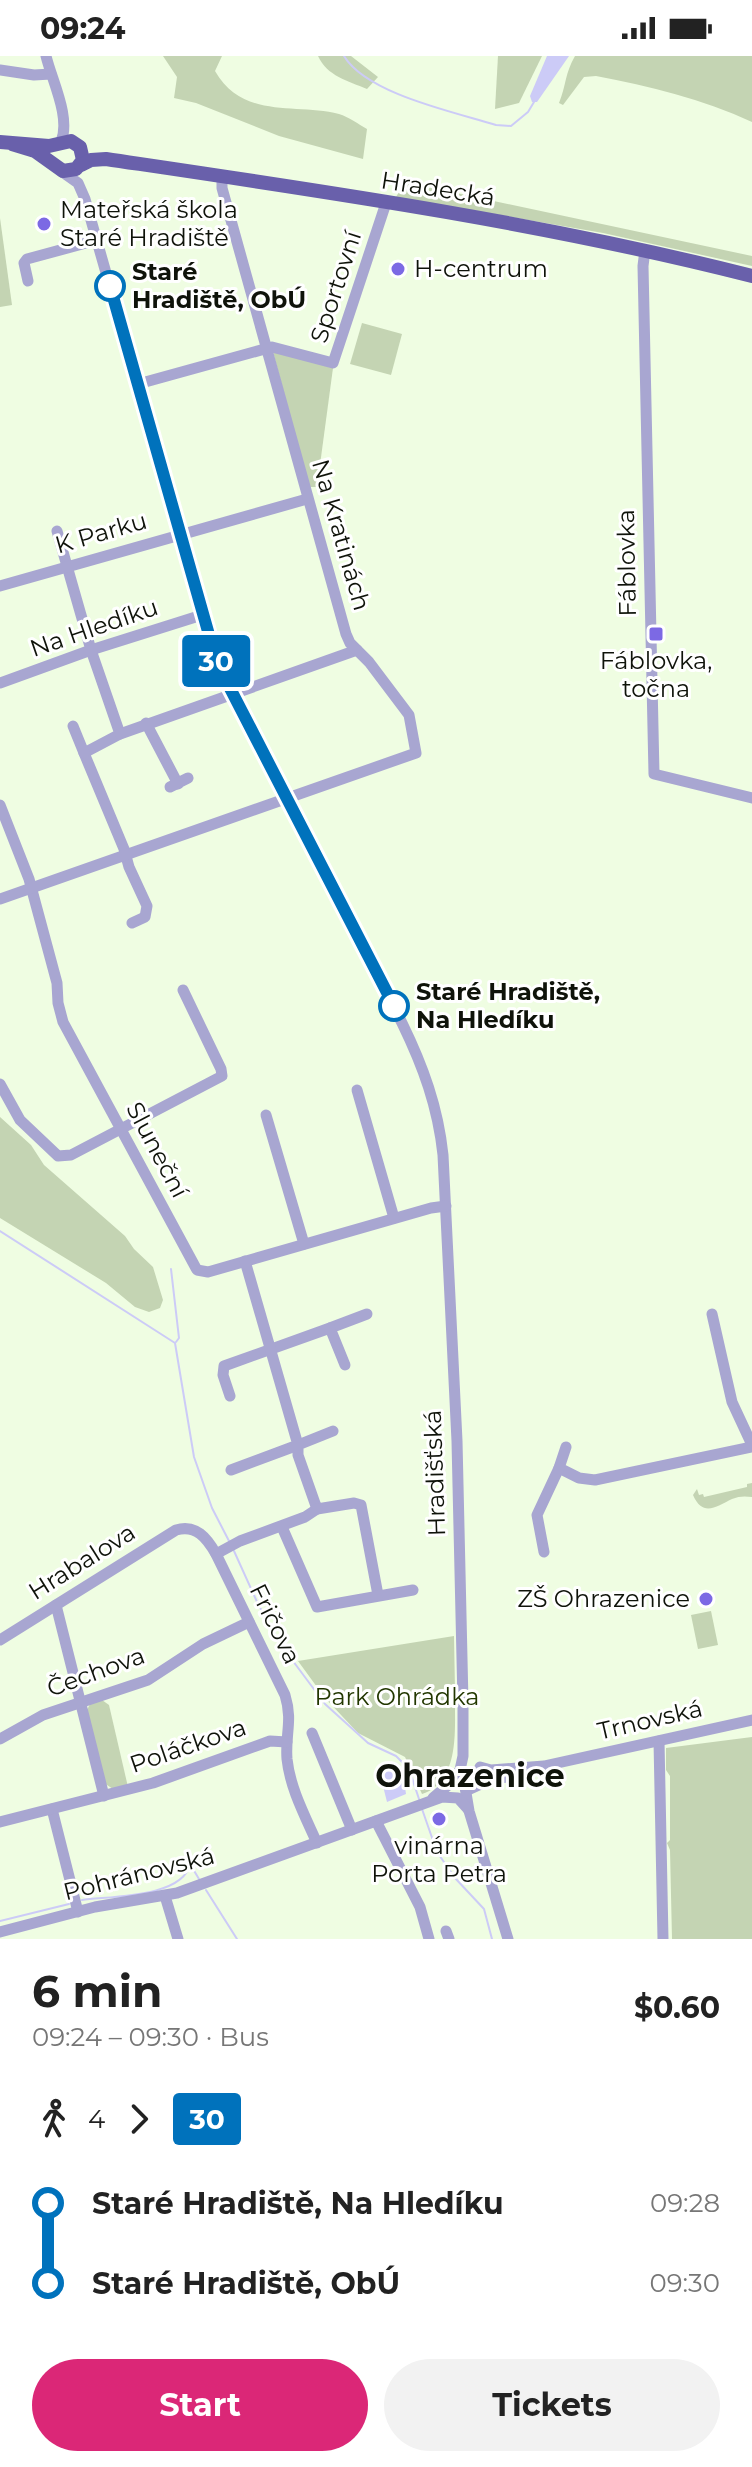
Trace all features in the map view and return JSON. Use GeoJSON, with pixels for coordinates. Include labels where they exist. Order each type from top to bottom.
{"type":"FeatureCollection","features":[{"type":"Feature","properties":{"kind":"main road"},"geometry":{"type":"LineString","coordinates":[[69,141],[78,146],[83,157],[80,166],[70,172],[59,169],[35,151],[6,143],[49,146],[69,141]]}},
{"type":"Feature","properties":{"kind":"main road"},"geometry":{"type":"LineString","coordinates":[[59,169],[52,157],[54,148],[60,143]]}},
{"type":"Feature","properties":{"kind":"main road","name":"Hradecká"},"geometry":{"type":"LineString","coordinates":[[78,146],[94,155],[114,160],[506,222],[645,250],[752,276]]}},
{"type":"Feature","properties":{"kind":"main road","name":"Hradecká"},"geometry":{"type":"LineString","coordinates":[[80,166],[94,159],[114,160]]}},
{"type":"Feature","properties":{"kind":"street"},"geometry":{"type":"LineString","coordinates":[[46,56],[61,110],[64,133],[60,143]]}},
{"type":"Feature","properties":{"kind":"street"},"geometry":{"type":"LineString","coordinates":[[0,70],[51,74]]}},
{"type":"Feature","properties":{"kind":"street"},"geometry":{"type":"LineString","coordinates":[[61,110],[78,146]]}},
{"type":"Feature","properties":{"kind":"street","name":"Hradišťská"},"geometry":{"type":"LineString","coordinates":[[80,166],[85,199],[212,650],[229,691],[402,1023],[426,1077],[438,1114],[446,1206],[457,1441],[463,1702],[463,1756],[459,1771]]}},
{"type":"Feature","properties":{"kind":"street"},"geometry":{"type":"LineString","coordinates":[[59,169],[76,180],[85,199]]}},
{"type":"Feature","properties":{"kind":"street","name":"Na Kratinách"},"geometry":{"type":"LineString","coordinates":[[0,899],[416,753],[409,715],[354,647],[307,499],[222,188],[222,177]]}},
{"type":"Feature","properties":{"kind":"street","name":"Sportovní"},"geometry":{"type":"LineString","coordinates":[[265,348],[277,347],[327,363],[335,361],[386,203]]}},
{"type":"Feature","properties":{"kind":"street"},"geometry":{"type":"LineString","coordinates":[[28,281],[24,263],[27,259],[97,240]]}},
{"type":"Feature","properties":{"kind":"street","name":"Fáblovka"},"geometry":{"type":"LineString","coordinates":[[645,250],[654,774],[752,798]]}},
{"type":"Feature","properties":{"kind":"street"},"geometry":{"type":"LineString","coordinates":[[138,384],[265,348]]}},
{"type":"Feature","properties":{"kind":"street","name":"K Parku"},"geometry":{"type":"LineString","coordinates":[[0,586],[307,499]]}},
{"type":"Feature","properties":{"kind":"street"},"geometry":{"type":"LineString","coordinates":[[57,531],[91,650],[120,734]]}},
{"type":"Feature","properties":{"kind":"street","name":"Na Hledíku"},"geometry":{"type":"LineString","coordinates":[[0,683],[202,615]]}},
{"type":"Feature","properties":{"kind":"street"},"geometry":{"type":"LineString","coordinates":[[84,753],[146,723],[354,647]]}},
{"type":"Feature","properties":{"kind":"street"},"geometry":{"type":"LineString","coordinates":[[146,723],[179,783]]}},
{"type":"Feature","properties":{"kind":"street"},"geometry":{"type":"LineString","coordinates":[[73,726],[148,911],[145,917],[132,923]]}},
{"type":"Feature","properties":{"kind":"street","name":"Sluneční"},"geometry":{"type":"LineString","coordinates":[[0,805],[32,888],[57,983],[57,1000],[62,1018],[197,1270],[208,1272],[446,1206]]}},
{"type":"Feature","properties":{"kind":"street"},"geometry":{"type":"LineString","coordinates":[[0,1084],[20,1120],[58,1156],[71,1155],[121,1130],[222,1076],[183,990]]}},
{"type":"Feature","properties":{"kind":"street"},"geometry":{"type":"LineString","coordinates":[[357,1090],[394,1218]]}},
{"type":"Feature","properties":{"kind":"street"},"geometry":{"type":"LineString","coordinates":[[266,1115],[304,1244]]}},
{"type":"Feature","properties":{"kind":"street"},"geometry":{"type":"LineString","coordinates":[[245,1261],[298,1445],[298,1455],[317,1509]]}},
{"type":"Feature","properties":{"kind":"street"},"geometry":{"type":"LineString","coordinates":[[230,1396],[223,1375],[224,1366],[367,1314]]}},
{"type":"Feature","properties":{"kind":"street"},"geometry":{"type":"LineString","coordinates":[[559,1468],[579,1478],[608,1479],[752,1446],[732,1402],[712,1314]]}},
{"type":"Feature","properties":{"kind":"street"},"geometry":{"type":"LineString","coordinates":[[330,1328],[345,1365]]}},
{"type":"Feature","properties":{"kind":"street"},"geometry":{"type":"LineString","coordinates":[[231,1470],[333,1431]]}},
{"type":"Feature","properties":{"kind":"street"},"geometry":{"type":"LineString","coordinates":[[544,1552],[537,1515],[566,1447]]}},
{"type":"Feature","properties":{"kind":"street"},"geometry":{"type":"LineString","coordinates":[[221,1551],[305,1517],[317,1509],[354,1503],[361,1505],[378,1595]]}},
{"type":"Feature","properties":{"kind":"street"},"geometry":{"type":"LineString","coordinates":[[282,1527],[317,1607],[413,1590]]}},
{"type":"Feature","properties":{"kind":"street","name":"Fričova"},"geometry":{"type":"LineString","coordinates":[[190,1528],[221,1551],[249,1622],[289,1708],[289,1774],[317,1843]]}},
{"type":"Feature","properties":{"kind":"street","name":"Hrabalova"},"geometry":{"type":"LineString","coordinates":[[0,1640],[176,1530],[190,1528]]}},
{"type":"Feature","properties":{"kind":"street","name":"Poláčkova"},"geometry":{"type":"LineString","coordinates":[[56,1605],[104,1796]]}},
{"type":"Feature","properties":{"kind":"street","name":"Čechova"},"geometry":{"type":"LineString","coordinates":[[0,1739],[43,1715],[148,1680],[203,1644],[249,1622]]}},
{"type":"Feature","properties":{"kind":"street","name":"Hradišťská"},"geometry":{"type":"LineString","coordinates":[[463,1702],[466,1739],[471,1755],[479,1766]]}},
{"type":"Feature","properties":{"kind":"street","name":"Trnovská"},"geometry":{"type":"LineString","coordinates":[[479,1786],[492,1779],[752,1720]]}},
{"type":"Feature","properties":{"kind":"street"},"geometry":{"type":"LineString","coordinates":[[312,1733],[352,1830]]}},
{"type":"Feature","properties":{"kind":"street","name":"Poláčkova"},"geometry":{"type":"LineString","coordinates":[[0,1822],[153,1783],[270,1741],[287,1742]]}},
{"type":"Feature","properties":{"kind":"street"},"geometry":{"type":"LineString","coordinates":[[659,1741],[663,1939]]}},
{"type":"Feature","properties":{"kind":"street"},"geometry":{"type":"LineString","coordinates":[[475,1827],[473,1800],[484,1777],[479,1766],[467,1764],[459,1771],[459,1780],[464,1787],[468,1809],[508,1939]]}},
{"type":"Feature","properties":{"kind":"street","name":"Trnovská"},"geometry":{"type":"LineString","coordinates":[[479,1766],[498,1770],[559,1764]]}},
{"type":"Feature","properties":{"kind":"street","name":"Pohránovská"},"geometry":{"type":"LineString","coordinates":[[425,1803],[451,1784],[459,1771]]}},
{"type":"Feature","properties":{"kind":"street"},"geometry":{"type":"LineString","coordinates":[[464,1787],[479,1786]]}},
{"type":"Feature","properties":{"kind":"street","name":"Pohránovská"},"geometry":{"type":"LineString","coordinates":[[0,1932],[78,1912],[165,1896],[464,1787]]}},
{"type":"Feature","properties":{"kind":"street"},"geometry":{"type":"LineString","coordinates":[[425,1803],[454,1797],[468,1809]]}},
{"type":"Feature","properties":{"kind":"street"},"geometry":{"type":"LineString","coordinates":[[52,1809],[78,1912]]}},
{"type":"Feature","properties":{"kind":"street"},"geometry":{"type":"LineString","coordinates":[[376,1821],[420,1907],[429,1939]]}},
{"type":"Feature","properties":{"kind":"street"},"geometry":{"type":"LineString","coordinates":[[165,1896],[178,1939]]}},
{"type":"Feature","properties":{"kind":"green space"},"geometry":{"type":"Polygon","coordinates":[[[163,56],[222,56],[215,71],[240,97],[272,107],[323,111],[346,117],[367,129],[363,159],[279,136],[196,103],[174,98],[177,77],[163,56]]]}},
{"type":"Feature","properties":{"kind":"green space"},"geometry":{"type":"Polygon","coordinates":[[[318,56],[351,56],[378,77],[367,89],[332,73],[318,56]]]}},
{"type":"Feature","properties":{"kind":"green space"},"geometry":{"type":"Polygon","coordinates":[[[498,56],[542,56],[519,103],[495,109],[498,56]]]}},
{"type":"Feature","properties":{"kind":"green space"},"geometry":{"type":"Polygon","coordinates":[[[575,56],[752,56],[752,122],[676,94],[596,76],[584,77],[563,105],[559,103],[575,56]]]}},
{"type":"Feature","properties":{"kind":"green space"},"geometry":{"type":"Polygon","coordinates":[[[405,182],[752,256],[752,266],[603,233],[396,197],[405,182]]]}},
{"type":"Feature","properties":{"kind":"green space"},"geometry":{"type":"Polygon","coordinates":[[[0,218],[12,305],[0,307],[0,218]]]}},
{"type":"Feature","properties":{"kind":"green space"},"geometry":{"type":"Polygon","coordinates":[[[362,323],[402,334],[391,375],[350,364],[362,323]]]}},
{"type":"Feature","properties":{"kind":"green space"},"geometry":{"type":"Polygon","coordinates":[[[272,348],[333,368],[317,487],[309,487],[272,348]]]}},
{"type":"Feature","properties":{"kind":"green space"},"geometry":{"type":"Polygon","coordinates":[[[0,1117],[31,1145],[44,1165],[125,1236],[153,1267],[163,1300],[160,1308],[149,1312],[135,1307],[106,1283],[0,1218],[0,1117]]]}},
{"type":"Feature","properties":{"kind":"green space"},"geometry":{"type":"Polygon","coordinates":[[[752,1483],[752,1497],[737,1497],[716,1507],[701,1506],[693,1495],[697,1489],[699,1495],[703,1494],[704,1497],[747,1487],[752,1483]]]}},
{"type":"Feature","properties":{"kind":"green space"},"geometry":{"type":"Polygon","coordinates":[[[711,1611],[718,1645],[698,1649],[691,1615],[711,1611]]]}},
{"type":"Feature","properties":{"kind":"green space","name":"Park Ohrádka"},"geometry":{"type":"Polygon","coordinates":[[[454,1636],[455,1691],[450,1695],[450,1701],[455,1705],[452,1757],[442,1779],[422,1794],[405,1757],[358,1733],[325,1698],[298,1661],[454,1636]]]}},
{"type":"Feature","properties":{"kind":"green space"},"geometry":{"type":"Polygon","coordinates":[[[102,1700],[109,1705],[128,1787],[113,1789],[104,1783],[87,1710],[90,1704],[102,1700]]]}},
{"type":"Feature","properties":{"kind":"green space"},"geometry":{"type":"Polygon","coordinates":[[[752,1737],[752,1939],[672,1939],[670,1850],[667,1843],[670,1840],[670,1776],[666,1770],[666,1748],[752,1737]]]}},
{"type":"Feature","properties":{"kind":"water"},"geometry":{"type":"Polygon","coordinates":[[[547,56],[569,56],[537,102],[532,102],[530,96],[547,56]]]}},
{"type":"Feature","properties":{"kind":"water"},"geometry":{"type":"Polygon","coordinates":[[[396,1766],[404,1781],[406,1794],[387,1802],[380,1774],[396,1766]]]}},
{"type":"Feature","properties":{"kind":"waterway"},"geometry":{"type":"LineString","coordinates":[[344,56],[355,69],[391,91],[496,125],[511,126],[528,112],[534,102]]}},
{"type":"Feature","properties":{"kind":"waterway"},"geometry":{"type":"LineString","coordinates":[[0,1231],[175,1343],[194,1457],[212,1508],[229,1541]]}},
{"type":"Feature","properties":{"kind":"waterway"},"geometry":{"type":"LineString","coordinates":[[171,1269],[179,1338],[176,1342]]}},
{"type":"Feature","properties":{"kind":"waterway"},"geometry":{"type":"LineString","coordinates":[[234,1551],[281,1645],[325,1704],[368,1743],[396,1756],[409,1769],[419,1799]]}},
{"type":"Feature","properties":{"kind":"waterway"},"geometry":{"type":"LineString","coordinates":[[422,1809],[437,1852],[455,1878],[484,1909],[492,1939]]}},
{"type":"Feature","properties":{"kind":"waterway"},"geometry":{"type":"LineString","coordinates":[[82,1900],[160,1889],[184,1875],[190,1864],[199,1879]]}},
{"type":"Feature","properties":{"kind":"waterway"},"geometry":{"type":"LineString","coordinates":[[206,1890],[237,1939]]}},
{"type":"Feature","properties":{"kind":"waterway"},"geometry":{"type":"LineString","coordinates":[[0,1921],[69,1904]]}},
{"type":"Feature","properties":{"kind":"bus line","name":"30"},"geometry":{"type":"LineString","coordinates":[[110,286],[217,663],[394,1006]]}},
{"type":"Feature","properties":{"kind":"place","name":"Mateřská škola Staré Hradiště"},"geometry":{"type":"Point","coordinates":[44,224]}},
{"type":"Feature","properties":{"kind":"place","name":"H-centrum"},"geometry":{"type":"Point","coordinates":[398,269]}},
{"type":"Feature","properties":{"kind":"place","name":"Staré Hradiště, ObÚ"},"geometry":{"type":"Point","coordinates":[110,286]}},
{"type":"Feature","properties":{"kind":"place","name":"Fáblovka, točna"},"geometry":{"type":"Point","coordinates":[656,634]}},
{"type":"Feature","properties":{"kind":"place","name":"Staré Hradiště, Na Hledíku"},"geometry":{"type":"Point","coordinates":[394,1006]}},
{"type":"Feature","properties":{"kind":"place","name":"ZŠ Ohrazenice"},"geometry":{"type":"Point","coordinates":[706,1599]}},
{"type":"Feature","properties":{"kind":"place","name":"vinárna Porta Petra"},"geometry":{"type":"Point","coordinates":[439,1819]}},
{"type":"Feature","properties":{"kind":"district","name":"Ohrazenice"},"geometry":{"type":"Point","coordinates":[470,1776]}}]}
